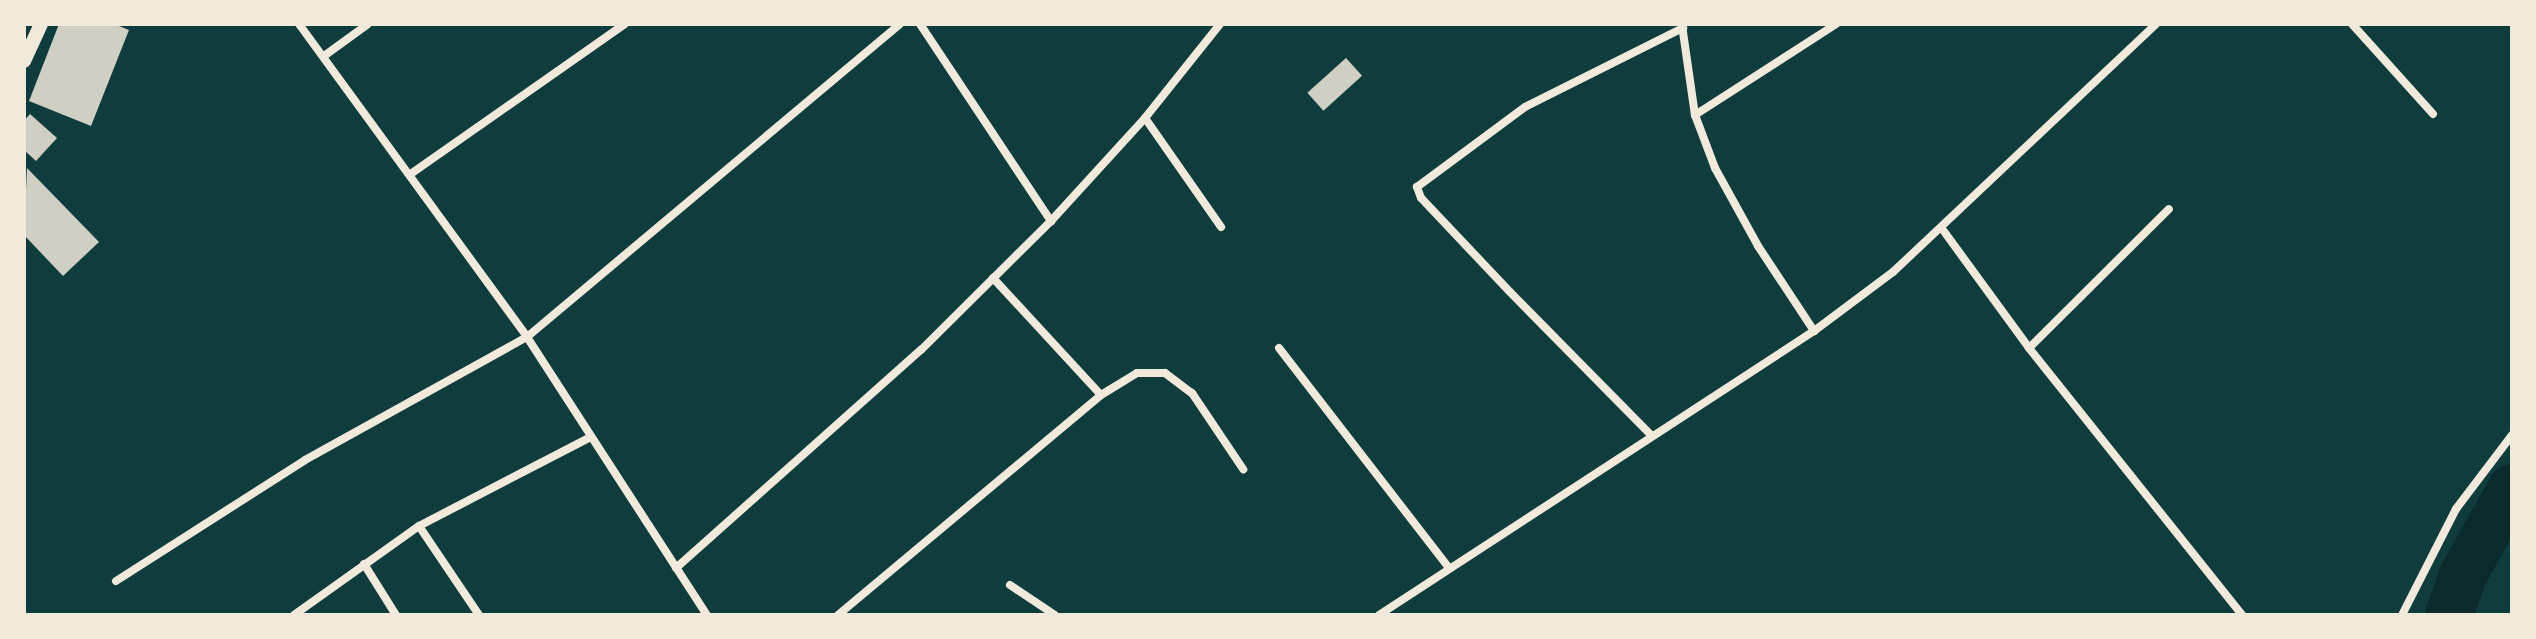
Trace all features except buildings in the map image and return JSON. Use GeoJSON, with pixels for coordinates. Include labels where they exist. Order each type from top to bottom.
{"type":"FeatureCollection","features":[{"type":"Feature","properties":{"kind":"street"},"geometry":{"type":"LineString","coordinates":[[24,61],[41,24]]}},
{"type":"Feature","properties":{"kind":"street"},"geometry":{"type":"LineString","coordinates":[[299,24],[412,173],[527,337],[589,438],[707,615]]}},
{"type":"Feature","properties":{"kind":"street"},"geometry":{"type":"LineString","coordinates":[[324,56],[368,24]]}},
{"type":"Feature","properties":{"kind":"street"},"geometry":{"type":"LineString","coordinates":[[412,173],[625,24]]}},
{"type":"Feature","properties":{"kind":"street"},"geometry":{"type":"LineString","coordinates":[[116,581],[305,460],[527,337],[900,24]]}},
{"type":"Feature","properties":{"kind":"street"},"geometry":{"type":"LineString","coordinates":[[920,24],[1051,221]]}},
{"type":"Feature","properties":{"kind":"street"},"geometry":{"type":"LineString","coordinates":[[676,568],[921,350],[1051,221],[1145,118],[1220,24]]}},
{"type":"Feature","properties":{"kind":"street"},"geometry":{"type":"LineString","coordinates":[[1695,115],[1836,24]]}},
{"type":"Feature","properties":{"kind":"street"},"geometry":{"type":"LineString","coordinates":[[1379,615],[1650,434],[1814,331],[1943,230],[2156,24]]}},
{"type":"Feature","properties":{"kind":"street"},"geometry":{"type":"LineString","coordinates":[[2352,24],[2433,114]]}},
{"type":"Feature","properties":{"kind":"street"},"geometry":{"type":"LineString","coordinates":[[1650,434],[1421,198],[1417,187],[1525,107],[1683,26],[1695,115],[1734,208],[1814,331]]}},
{"type":"Feature","properties":{"kind":"street"},"geometry":{"type":"LineString","coordinates":[[1145,118],[1221,227]]}},
{"type":"Feature","properties":{"kind":"street"},"geometry":{"type":"LineString","coordinates":[[2029,348],[2169,209]]}},
{"type":"Feature","properties":{"kind":"street"},"geometry":{"type":"LineString","coordinates":[[1943,230],[2029,348],[2242,615]]}},
{"type":"Feature","properties":{"kind":"street"},"geometry":{"type":"LineString","coordinates":[[993,278],[1101,395]]}},
{"type":"Feature","properties":{"kind":"street"},"geometry":{"type":"LineString","coordinates":[[1279,348],[1448,567]]}},
{"type":"Feature","properties":{"kind":"street"},"geometry":{"type":"LineString","coordinates":[[838,615],[1101,395],[1144,371],[1174,378],[1208,413],[1243,469]]}},
{"type":"Feature","properties":{"kind":"street"},"geometry":{"type":"LineString","coordinates":[[2402,615],[2456,509],[2512,435]]}},
{"type":"Feature","properties":{"kind":"street"},"geometry":{"type":"LineString","coordinates":[[294,615],[419,526],[589,438]]}},
{"type":"Feature","properties":{"kind":"street"},"geometry":{"type":"LineString","coordinates":[[419,526],[479,615]]}},
{"type":"Feature","properties":{"kind":"street"},"geometry":{"type":"LineString","coordinates":[[364,564],[396,615]]}},
{"type":"Feature","properties":{"kind":"street"},"geometry":{"type":"LineString","coordinates":[[1010,585],[1055,615]]}},
{"type":"Feature","properties":{"kind":"waterway"},"geometry":{"type":"LineString","coordinates":[[2449,615],[2463,575],[2512,488]]}}]}
